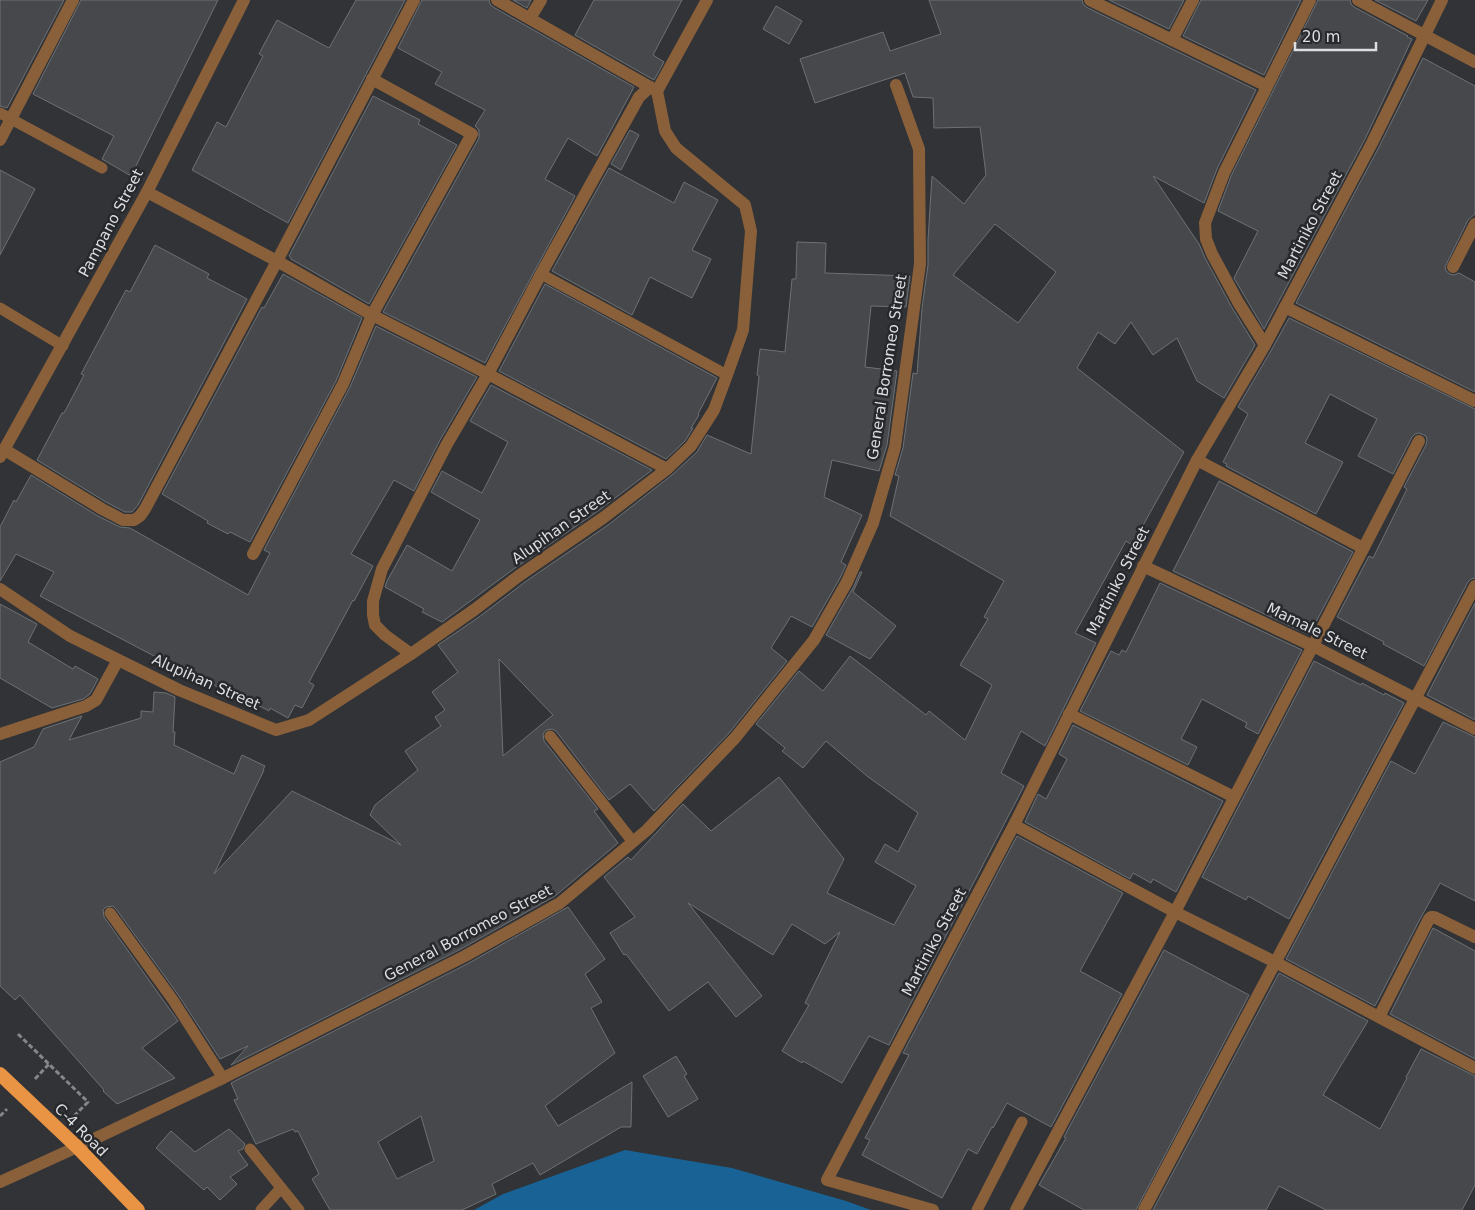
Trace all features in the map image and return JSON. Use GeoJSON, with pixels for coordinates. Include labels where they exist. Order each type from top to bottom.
{"type":"FeatureCollection","features":[{"type":"Feature","properties":{"kind":"highway","name":"C-4 Road"},"geometry":{"type":"LineString","coordinates":[[0,1074],[77,1147],[138,1210]]}},
{"type":"Feature","properties":{"kind":"street"},"geometry":{"type":"LineString","coordinates":[[0,140],[6,116],[73,0]]}},
{"type":"Feature","properties":{"kind":"street"},"geometry":{"type":"LineString","coordinates":[[2,454],[123,520],[134,520],[140,516],[414,0]]}},
{"type":"Feature","properties":{"kind":"street"},"geometry":{"type":"LineString","coordinates":[[497,0],[654,89]]}},
{"type":"Feature","properties":{"kind":"street"},"geometry":{"type":"LineString","coordinates":[[530,18],[541,0]]}},
{"type":"Feature","properties":{"kind":"street"},"geometry":{"type":"LineString","coordinates":[[412,654],[385,635],[375,625],[373,601],[382,568],[446,444],[488,374],[639,97],[654,89],[707,0]]}},
{"type":"Feature","properties":{"kind":"street"},"geometry":{"type":"LineString","coordinates":[[1090,0],[1267,86]]}},
{"type":"Feature","properties":{"kind":"street"},"geometry":{"type":"LineString","coordinates":[[1172,40],[1192,0]]}},
{"type":"Feature","properties":{"kind":"street"},"geometry":{"type":"LineString","coordinates":[[1265,345],[1238,302],[1212,254],[1206,239],[1204,223],[1224,173],[1310,0]]}},
{"type":"Feature","properties":{"kind":"street"},"geometry":{"type":"LineString","coordinates":[[1358,0],[1475,62]]}},
{"type":"Feature","properties":{"kind":"street","name":"Martiniko Street"},"geometry":{"type":"LineString","coordinates":[[933,1210],[827,1180],[1014,825],[1197,460],[1265,345],[1372,143],[1442,0]]}},
{"type":"Feature","properties":{"kind":"street","name":"Pampano Street"},"geometry":{"type":"LineString","coordinates":[[2,454],[147,192],[242,1]]}},
{"type":"Feature","properties":{"kind":"street"},"geometry":{"type":"LineString","coordinates":[[253,554],[343,384],[372,315],[472,134],[372,79]]}},
{"type":"Feature","properties":{"kind":"street","name":"General Borromeo Street"},"geometry":{"type":"LineString","coordinates":[[0,1182],[223,1078],[465,956],[560,903],[647,830],[734,738],[814,640],[846,582],[873,523],[894,447],[920,264],[919,149],[896,85]]}},
{"type":"Feature","properties":{"kind":"street","name":"Alupihan Street"},"geometry":{"type":"LineString","coordinates":[[0,589],[70,636],[179,690],[276,730],[309,720],[412,654],[520,575],[603,518],[667,469],[691,446],[714,410],[742,330],[751,231],[745,204],[676,148],[665,131],[654,89]]}},
{"type":"Feature","properties":{"kind":"street"},"geometry":{"type":"LineString","coordinates":[[147,192],[277,261],[372,315],[667,469]]}},
{"type":"Feature","properties":{"kind":"street"},"geometry":{"type":"LineString","coordinates":[[1452,267],[1475,224]]}},
{"type":"Feature","properties":{"kind":"street"},"geometry":{"type":"LineString","coordinates":[[1285,307],[1475,401]]}},
{"type":"Feature","properties":{"kind":"street"},"geometry":{"type":"LineString","coordinates":[[1016,1210],[1175,912],[1419,441]]}},
{"type":"Feature","properties":{"kind":"street"},"geometry":{"type":"LineString","coordinates":[[1197,460],[1363,548]]}},
{"type":"Feature","properties":{"kind":"street","name":"Mamale Street"},"geometry":{"type":"LineString","coordinates":[[1143,566],[1313,646],[1475,730]]}},
{"type":"Feature","properties":{"kind":"street"},"geometry":{"type":"LineString","coordinates":[[1144,1210],[1475,586]]}},
{"type":"Feature","properties":{"kind":"street"},"geometry":{"type":"LineString","coordinates":[[0,734],[86,706],[96,700],[118,660]]}},
{"type":"Feature","properties":{"kind":"street"},"geometry":{"type":"LineString","coordinates":[[1069,714],[1234,797]]}},
{"type":"Feature","properties":{"kind":"street"},"geometry":{"type":"LineString","coordinates":[[1014,825],[1175,912],[1379,1016],[1475,1068]]}},
{"type":"Feature","properties":{"kind":"street"},"geometry":{"type":"LineString","coordinates":[[1379,1016],[1431,917],[1475,937]]}},
{"type":"Feature","properties":{"kind":"lane"},"geometry":{"type":"LineString","coordinates":[[6,116],[102,168]]}},
{"type":"Feature","properties":{"kind":"lane"},"geometry":{"type":"LineString","coordinates":[[541,274],[727,375]]}},
{"type":"Feature","properties":{"kind":"lane"},"geometry":{"type":"LineString","coordinates":[[0,308],[62,346]]}},
{"type":"Feature","properties":{"kind":"lane"},"geometry":{"type":"LineString","coordinates":[[550,736],[633,842]]}},
{"type":"Feature","properties":{"kind":"lane"},"geometry":{"type":"LineString","coordinates":[[110,913],[173,1000],[223,1078]]}},
{"type":"Feature","properties":{"kind":"lane"},"geometry":{"type":"LineString","coordinates":[[977,1210],[1022,1122]]}},
{"type":"Feature","properties":{"kind":"lane"},"geometry":{"type":"LineString","coordinates":[[250,1149],[299,1210]]}},
{"type":"Feature","properties":{"kind":"lane"},"geometry":{"type":"LineString","coordinates":[[261,1210],[281,1188]]}},
{"type":"Feature","properties":{"kind":"path"},"geometry":{"type":"LineString","coordinates":[[18,1034],[88,1102]]}},
{"type":"Feature","properties":{"kind":"water"},"geometry":{"type":"Polygon","coordinates":[[[625,1150],[732,1168],[871,1210],[474,1210],[503,1194],[625,1150]]]}},
{"type":"Feature","properties":{"kind":"building"},"geometry":{"type":"Polygon","coordinates":[[[0,0],[64,0],[7,108],[0,106],[0,0]]]}},
{"type":"Feature","properties":{"kind":"building"},"geometry":{"type":"Polygon","coordinates":[[[81,0],[218,0],[131,176],[102,159],[114,136],[33,94],[81,0]]]}},
{"type":"Feature","properties":{"kind":"building"},"geometry":{"type":"Polygon","coordinates":[[[356,0],[405,0],[288,223],[192,170],[217,122],[226,127],[263,56],[259,54],[277,20],[329,48],[356,0]]]}},
{"type":"Feature","properties":{"kind":"building"},"geometry":{"type":"Polygon","coordinates":[[[422,0],[489,0],[493,7],[634,87],[597,156],[568,138],[545,179],[575,196],[485,363],[383,312],[479,138],[479,130],[475,126],[485,110],[435,84],[442,72],[398,48],[422,0]]]}},
{"type":"Feature","properties":{"kind":"building"},"geometry":{"type":"Polygon","coordinates":[[[513,0],[531,0],[527,8],[513,0]]]}},
{"type":"Feature","properties":{"kind":"building"},"geometry":{"type":"Polygon","coordinates":[[[594,0],[682,0],[653,55],[664,62],[654,80],[575,35],[594,0]]]}},
{"type":"Feature","properties":{"kind":"building"},"geometry":{"type":"Polygon","coordinates":[[[929,0],[1082,0],[1086,7],[1256,90],[1217,169],[1204,203],[1153,176],[1199,244],[1231,306],[1255,345],[1224,398],[1197,381],[1177,338],[1153,355],[1131,322],[1115,344],[1098,332],[1077,368],[1184,452],[1132,545],[1126,541],[1075,633],[1096,643],[1045,746],[1021,731],[1001,773],[1024,786],[889,1045],[869,1036],[842,1083],[782,1051],[809,1005],[805,1003],[840,932],[825,944],[792,924],[773,955],[688,903],[762,996],[736,1017],[708,982],[669,1011],[626,954],[624,955],[610,933],[635,917],[604,877],[628,857],[631,860],[683,804],[711,831],[779,777],[844,859],[827,893],[894,925],[916,886],[875,862],[885,844],[898,852],[918,813],[867,776],[826,741],[803,768],[782,751],[785,748],[756,724],[799,671],[823,691],[850,656],[926,715],[929,711],[965,740],[992,685],[960,665],[988,619],[984,617],[1004,581],[890,516],[899,476],[895,475],[903,448],[913,373],[917,374],[922,308],[928,265],[932,176],[964,204],[986,175],[980,127],[934,128],[933,98],[913,97],[905,73],[815,103],[800,59],[883,32],[890,51],[941,34],[929,0]],[[995,224],[953,275],[1018,323],[1056,272],[995,224]]]}},
{"type":"Feature","properties":{"kind":"building"},"geometry":{"type":"Polygon","coordinates":[[[1109,0],[1184,0],[1169,29],[1109,0]]]}},
{"type":"Feature","properties":{"kind":"building"},"geometry":{"type":"Polygon","coordinates":[[[1201,0],[1301,0],[1264,75],[1183,36],[1201,0]]]}},
{"type":"Feature","properties":{"kind":"building"},"geometry":{"type":"Polygon","coordinates":[[[1318,0],[1350,0],[1354,7],[1412,39],[1365,139],[1264,329],[1234,278],[1258,231],[1218,211],[1231,176],[1318,0]]]}},
{"type":"Feature","properties":{"kind":"building"},"geometry":{"type":"Polygon","coordinates":[[[1375,0],[1428,0],[1416,21],[1375,0]]]}},
{"type":"Feature","properties":{"kind":"building"},"geometry":{"type":"Polygon","coordinates":[[[776,6],[802,21],[789,44],[763,29],[776,6]]]}},
{"type":"Feature","properties":{"kind":"building"},"geometry":{"type":"Polygon","coordinates":[[[1423,58],[1475,86],[1475,214],[1468,220],[1445,267],[1446,271],[1450,274],[1459,273],[1475,282],[1475,392],[1296,303],[1379,147],[1423,58]]]}},
{"type":"Feature","properties":{"kind":"building"},"geometry":{"type":"Polygon","coordinates":[[[373,96],[420,120],[418,124],[457,145],[369,304],[291,259],[289,256],[373,96]]]}},
{"type":"Feature","properties":{"kind":"building"},"geometry":{"type":"Polygon","coordinates":[[[630,130],[639,135],[621,170],[611,164],[630,130]]]}},
{"type":"Feature","properties":{"kind":"building"},"geometry":{"type":"Polygon","coordinates":[[[609,168],[674,203],[684,182],[718,200],[692,250],[711,259],[692,298],[650,277],[632,315],[552,271],[609,168]]]}},
{"type":"Feature","properties":{"kind":"building"},"geometry":{"type":"Polygon","coordinates":[[[0,170],[35,189],[0,255],[0,170]]]}},
{"type":"Feature","properties":{"kind":"building"},"geometry":{"type":"Polygon","coordinates":[[[797,242],[826,243],[825,273],[910,276],[906,307],[871,306],[865,367],[897,371],[887,445],[879,471],[832,460],[824,497],[862,515],[841,562],[846,565],[812,627],[791,616],[771,648],[787,661],[729,733],[654,811],[630,784],[609,800],[556,731],[552,729],[546,730],[543,734],[544,741],[598,809],[594,811],[618,843],[555,896],[461,949],[231,1065],[248,1046],[220,1059],[179,996],[116,909],[113,906],[106,907],[103,910],[104,917],[178,1021],[142,1048],[175,1078],[117,1104],[103,1091],[20,995],[15,1000],[0,986],[0,762],[34,747],[43,729],[82,716],[69,740],[141,718],[141,711],[153,712],[154,692],[166,693],[175,697],[174,745],[234,774],[242,755],[265,766],[214,874],[292,791],[401,845],[370,815],[375,805],[418,770],[405,751],[441,726],[435,717],[445,710],[432,692],[458,672],[438,645],[608,525],[672,475],[697,452],[707,435],[751,454],[760,349],[785,352],[792,279],[796,279],[797,242]],[[499,659],[503,756],[553,715],[499,659]]]}},
{"type":"Feature","properties":{"kind":"building"},"geometry":{"type":"Polygon","coordinates":[[[155,245],[209,274],[207,278],[247,299],[138,505],[132,512],[125,512],[37,460],[84,375],[81,374],[126,290],[130,292],[155,245]]]}},
{"type":"Feature","properties":{"kind":"building"},"geometry":{"type":"Polygon","coordinates":[[[283,274],[362,318],[336,381],[250,542],[230,532],[228,534],[207,523],[208,521],[162,494],[262,307],[264,308],[283,274]]]}},
{"type":"Feature","properties":{"kind":"building"},"geometry":{"type":"Polygon","coordinates":[[[545,284],[717,378],[685,441],[666,459],[499,371],[545,284]]]}},
{"type":"Feature","properties":{"kind":"building"},"geometry":{"type":"Polygon","coordinates":[[[1289,318],[1475,409],[1475,578],[1468,582],[1424,666],[1337,617],[1369,556],[1373,558],[1407,489],[1404,487],[1426,445],[1426,436],[1419,433],[1412,437],[1393,474],[1358,456],[1377,419],[1330,394],[1305,443],[1343,462],[1316,514],[1226,466],[1227,464],[1223,462],[1248,414],[1238,407],[1289,318]]]}},
{"type":"Feature","properties":{"kind":"building"},"geometry":{"type":"Polygon","coordinates":[[[376,326],[477,377],[440,440],[414,491],[394,480],[351,554],[373,566],[309,682],[314,685],[302,708],[295,705],[288,718],[270,708],[269,711],[250,701],[249,704],[177,665],[177,668],[40,596],[54,572],[16,554],[0,581],[0,527],[14,500],[16,502],[31,475],[98,516],[120,527],[130,528],[248,595],[270,553],[264,550],[350,387],[376,326]]]}},
{"type":"Feature","properties":{"kind":"building"},"geometry":{"type":"Polygon","coordinates":[[[491,385],[652,470],[598,511],[515,568],[442,622],[422,612],[424,609],[385,587],[407,545],[452,571],[480,520],[431,492],[442,471],[482,493],[508,442],[470,421],[491,385]]]}},
{"type":"Feature","properties":{"kind":"building"},"geometry":{"type":"Polygon","coordinates":[[[1219,481],[1353,552],[1309,635],[1173,571],[1219,481]]]}},
{"type":"Feature","properties":{"kind":"building"},"geometry":{"type":"Polygon","coordinates":[[[860,572],[862,572],[853,592],[896,626],[870,659],[826,635],[860,572]]]}},
{"type":"Feature","properties":{"kind":"building"},"geometry":{"type":"Polygon","coordinates":[[[1160,583],[1302,650],[1258,734],[1245,727],[1247,723],[1202,699],[1181,739],[1197,747],[1188,765],[1080,711],[1111,651],[1119,655],[1122,650],[1126,652],[1160,583]]]}},
{"type":"Feature","properties":{"kind":"building"},"geometry":{"type":"Polygon","coordinates":[[[1475,603],[1475,720],[1427,695],[1475,603]]]}},
{"type":"Feature","properties":{"kind":"building"},"geometry":{"type":"Polygon","coordinates":[[[0,604],[37,624],[28,642],[73,669],[75,666],[98,679],[90,694],[83,699],[52,708],[0,678],[0,604]]]}},
{"type":"Feature","properties":{"kind":"building"},"geometry":{"type":"Polygon","coordinates":[[[1314,661],[1361,685],[1362,683],[1404,703],[1289,919],[1248,896],[1246,900],[1202,877],[1314,661]]]}},
{"type":"Feature","properties":{"kind":"building"},"geometry":{"type":"Polygon","coordinates":[[[1443,722],[1475,737],[1475,901],[1440,883],[1375,1006],[1286,959],[1391,761],[1415,774],[1443,722]]]}},
{"type":"Feature","properties":{"kind":"building"},"geometry":{"type":"Polygon","coordinates":[[[1073,725],[1223,801],[1176,892],[1153,879],[1151,883],[1133,873],[1130,879],[1025,822],[1038,794],[1046,799],[1067,759],[1059,754],[1073,725]]]}},
{"type":"Feature","properties":{"kind":"building"},"geometry":{"type":"Polygon","coordinates":[[[1017,836],[1123,893],[1080,971],[1122,994],[1051,1127],[1007,1103],[977,1154],[968,1149],[942,1198],[862,1155],[870,1140],[865,1138],[909,1055],[903,1053],[1017,836]]]}},
{"type":"Feature","properties":{"kind":"building"},"geometry":{"type":"Polygon","coordinates":[[[568,907],[605,959],[585,974],[602,1002],[591,1008],[615,1053],[545,1106],[558,1126],[632,1082],[631,1127],[621,1127],[540,1175],[533,1163],[492,1184],[496,1194],[462,1210],[330,1210],[312,1179],[319,1174],[298,1131],[295,1132],[293,1129],[256,1144],[234,1100],[238,1099],[231,1083],[469,963],[568,907]],[[421,1116],[378,1142],[397,1179],[434,1161],[421,1116]]]}},
{"type":"Feature","properties":{"kind":"building"},"geometry":{"type":"Polygon","coordinates":[[[1433,928],[1475,951],[1475,1059],[1390,1014],[1433,928]]]}},
{"type":"Feature","properties":{"kind":"building"},"geometry":{"type":"Polygon","coordinates":[[[1164,950],[1249,995],[1136,1210],[1084,1210],[1039,1185],[1066,1138],[1064,1137],[1164,950]]]}},
{"type":"Feature","properties":{"kind":"building"},"geometry":{"type":"Polygon","coordinates":[[[1279,973],[1368,1021],[1323,1095],[1380,1129],[1421,1049],[1475,1076],[1475,1185],[1462,1210],[1326,1210],[1279,1186],[1266,1210],[1153,1210],[1279,973]]]}},
{"type":"Feature","properties":{"kind":"building"},"geometry":{"type":"Polygon","coordinates":[[[676,1056],[687,1074],[684,1076],[698,1099],[668,1117],[643,1076],[676,1056]]]}},
{"type":"Feature","properties":{"kind":"building"},"geometry":{"type":"Polygon","coordinates":[[[229,1129],[245,1144],[243,1149],[238,1151],[248,1165],[230,1177],[237,1184],[220,1200],[207,1187],[204,1190],[156,1148],[171,1131],[195,1152],[229,1129]]]}}]}
